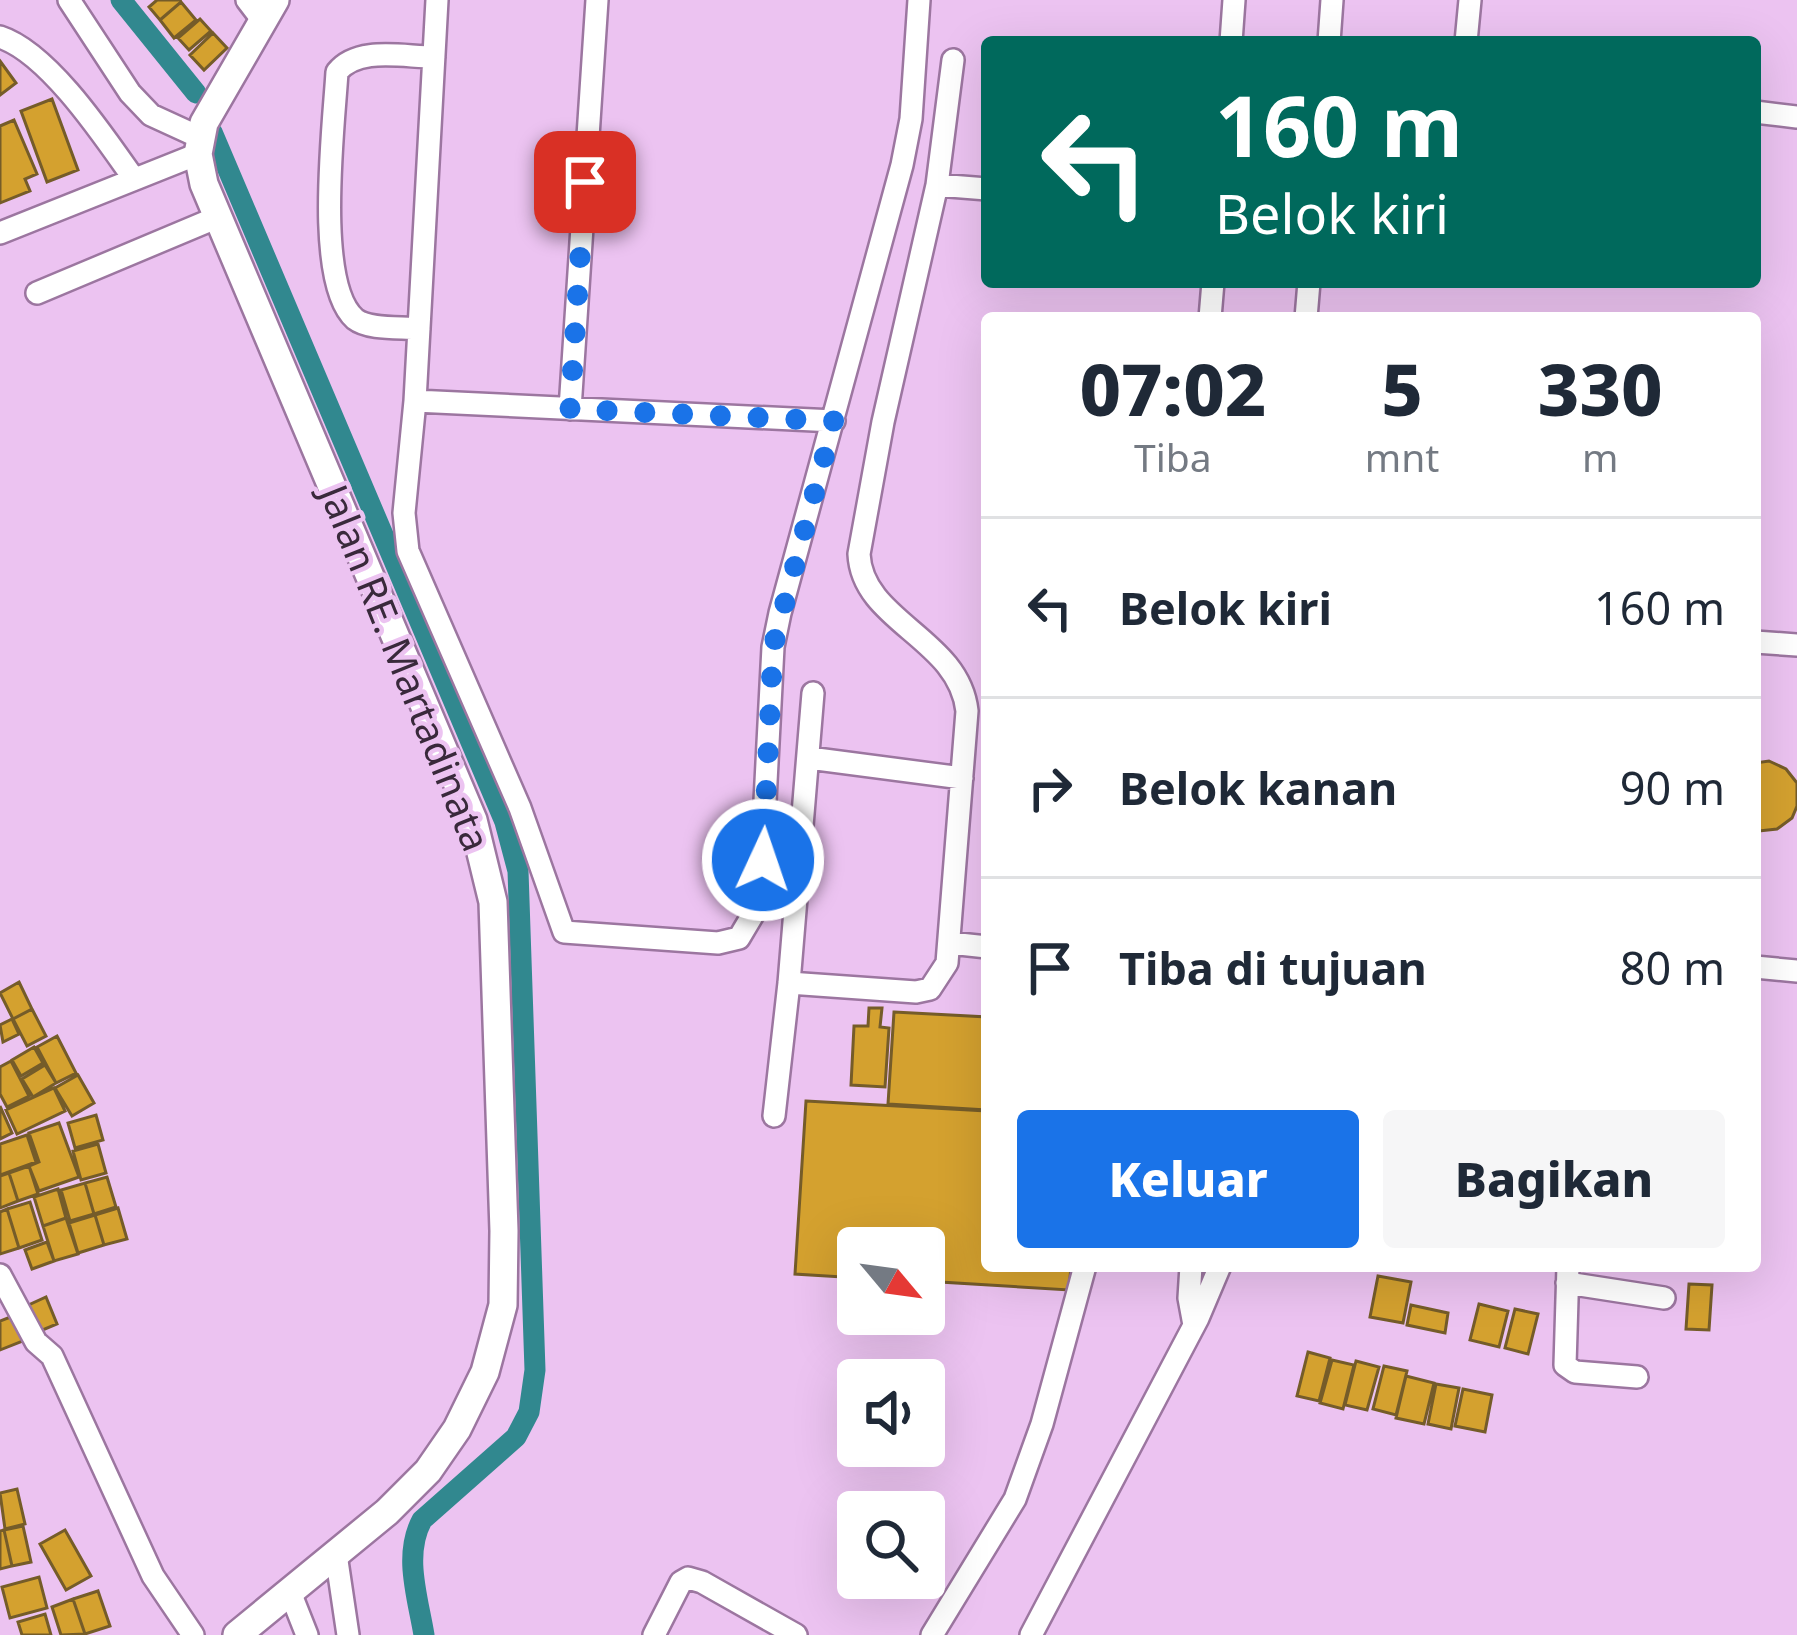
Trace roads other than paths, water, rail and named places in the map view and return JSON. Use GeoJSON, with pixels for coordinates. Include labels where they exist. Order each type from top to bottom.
{"type":"FeatureCollection","features":[{"type":"Feature","properties":{"kind":"main road"},"geometry":{"type":"LineString","coordinates":[[198,146],[261,7]]}},
{"type":"Feature","properties":{"kind":"main road","name":"Jalan RE. Martadinata"},"geometry":{"type":"LineString","coordinates":[[198,146],[204,184],[473,820],[493,902],[504,1231],[503,1305],[485,1372],[457,1429],[428,1471],[387,1512],[237,1635]]}},
{"type":"Feature","properties":{"kind":"street"},"geometry":{"type":"LineString","coordinates":[[0,233],[134,179],[198,146],[140,104],[69,0]]}},
{"type":"Feature","properties":{"kind":"street"},"geometry":{"type":"LineString","coordinates":[[437,0],[416,400],[404,513],[408,551],[520,808],[564,932],[718,943],[739,938],[755,911],[763,860],[773,647],[911,119],[919,0]]}},
{"type":"Feature","properties":{"kind":"street"},"geometry":{"type":"LineString","coordinates":[[570,409],[597,0]]}},
{"type":"Feature","properties":{"kind":"street"},"geometry":{"type":"LineString","coordinates":[[1231,36],[1234,0]]}},
{"type":"Feature","properties":{"kind":"street"},"geometry":{"type":"LineString","coordinates":[[1329,36],[1332,0]]}},
{"type":"Feature","properties":{"kind":"street"},"geometry":{"type":"LineString","coordinates":[[1467,36],[1470,0]]}},
{"type":"Feature","properties":{"kind":"street"},"geometry":{"type":"LineString","coordinates":[[0,38],[39,61],[104,135],[134,179]]}},
{"type":"Feature","properties":{"kind":"street"},"geometry":{"type":"LineString","coordinates":[[419,328],[367,324],[348,310],[333,258],[331,183],[338,72],[346,60],[434,57]]}},
{"type":"Feature","properties":{"kind":"street"},"geometry":{"type":"LineString","coordinates":[[789,983],[916,992],[930,989],[947,963],[965,688],[948,664],[876,598],[860,575],[859,554],[883,422],[937,185],[953,60]]}},
{"type":"Feature","properties":{"kind":"street"},"geometry":{"type":"LineString","coordinates":[[1761,113],[1797,117]]}},
{"type":"Feature","properties":{"kind":"street"},"geometry":{"type":"LineString","coordinates":[[937,185],[981,189]]}},
{"type":"Feature","properties":{"kind":"street"},"geometry":{"type":"LineString","coordinates":[[37,293],[218,217]]}},
{"type":"Feature","properties":{"kind":"street"},"geometry":{"type":"LineString","coordinates":[[416,400],[834,421]]}},
{"type":"Feature","properties":{"kind":"street"},"geometry":{"type":"LineString","coordinates":[[1761,642],[1797,645]]}},
{"type":"Feature","properties":{"kind":"street"},"geometry":{"type":"LineString","coordinates":[[774,1115],[813,693]]}},
{"type":"Feature","properties":{"kind":"street"},"geometry":{"type":"LineString","coordinates":[[808,758],[962,778]]}},
{"type":"Feature","properties":{"kind":"street"},"geometry":{"type":"LineString","coordinates":[[950,944],[981,947]]}},
{"type":"Feature","properties":{"kind":"street"},"geometry":{"type":"LineString","coordinates":[[1761,968],[1797,971]]}},
{"type":"Feature","properties":{"kind":"street"},"geometry":{"type":"LineString","coordinates":[[932,1635],[1015,1499],[1042,1424],[1083,1272]]}},
{"type":"Feature","properties":{"kind":"street"},"geometry":{"type":"LineString","coordinates":[[1191,1272],[1194,1326]]}},
{"type":"Feature","properties":{"kind":"street"},"geometry":{"type":"LineString","coordinates":[[1031,1635],[1194,1326],[1217,1272]]}},
{"type":"Feature","properties":{"kind":"street"},"geometry":{"type":"LineString","coordinates":[[1637,1377],[1575,1372],[1564,1365],[1568,1274],[1664,1298]]}},
{"type":"Feature","properties":{"kind":"street"},"geometry":{"type":"LineString","coordinates":[[0,1275],[36,1342],[52,1356],[153,1576],[193,1635]]}},
{"type":"Feature","properties":{"kind":"street"},"geometry":{"type":"LineString","coordinates":[[336,1554],[348,1635]]}},
{"type":"Feature","properties":{"kind":"street"},"geometry":{"type":"LineString","coordinates":[[655,1635],[681,1582],[688,1578],[796,1635]]}},
{"type":"Feature","properties":{"kind":"street"},"geometry":{"type":"LineString","coordinates":[[290,1592],[308,1635]]}},
{"type":"Feature","properties":{"kind":"waterway"},"geometry":{"type":"LineString","coordinates":[[121,0],[196,93]]}},
{"type":"Feature","properties":{"kind":"waterway"},"geometry":{"type":"LineString","coordinates":[[212,132],[505,822],[518,871],[535,1370],[529,1412],[516,1437],[422,1520],[416,1533],[413,1562],[424,1635]]}}]}
